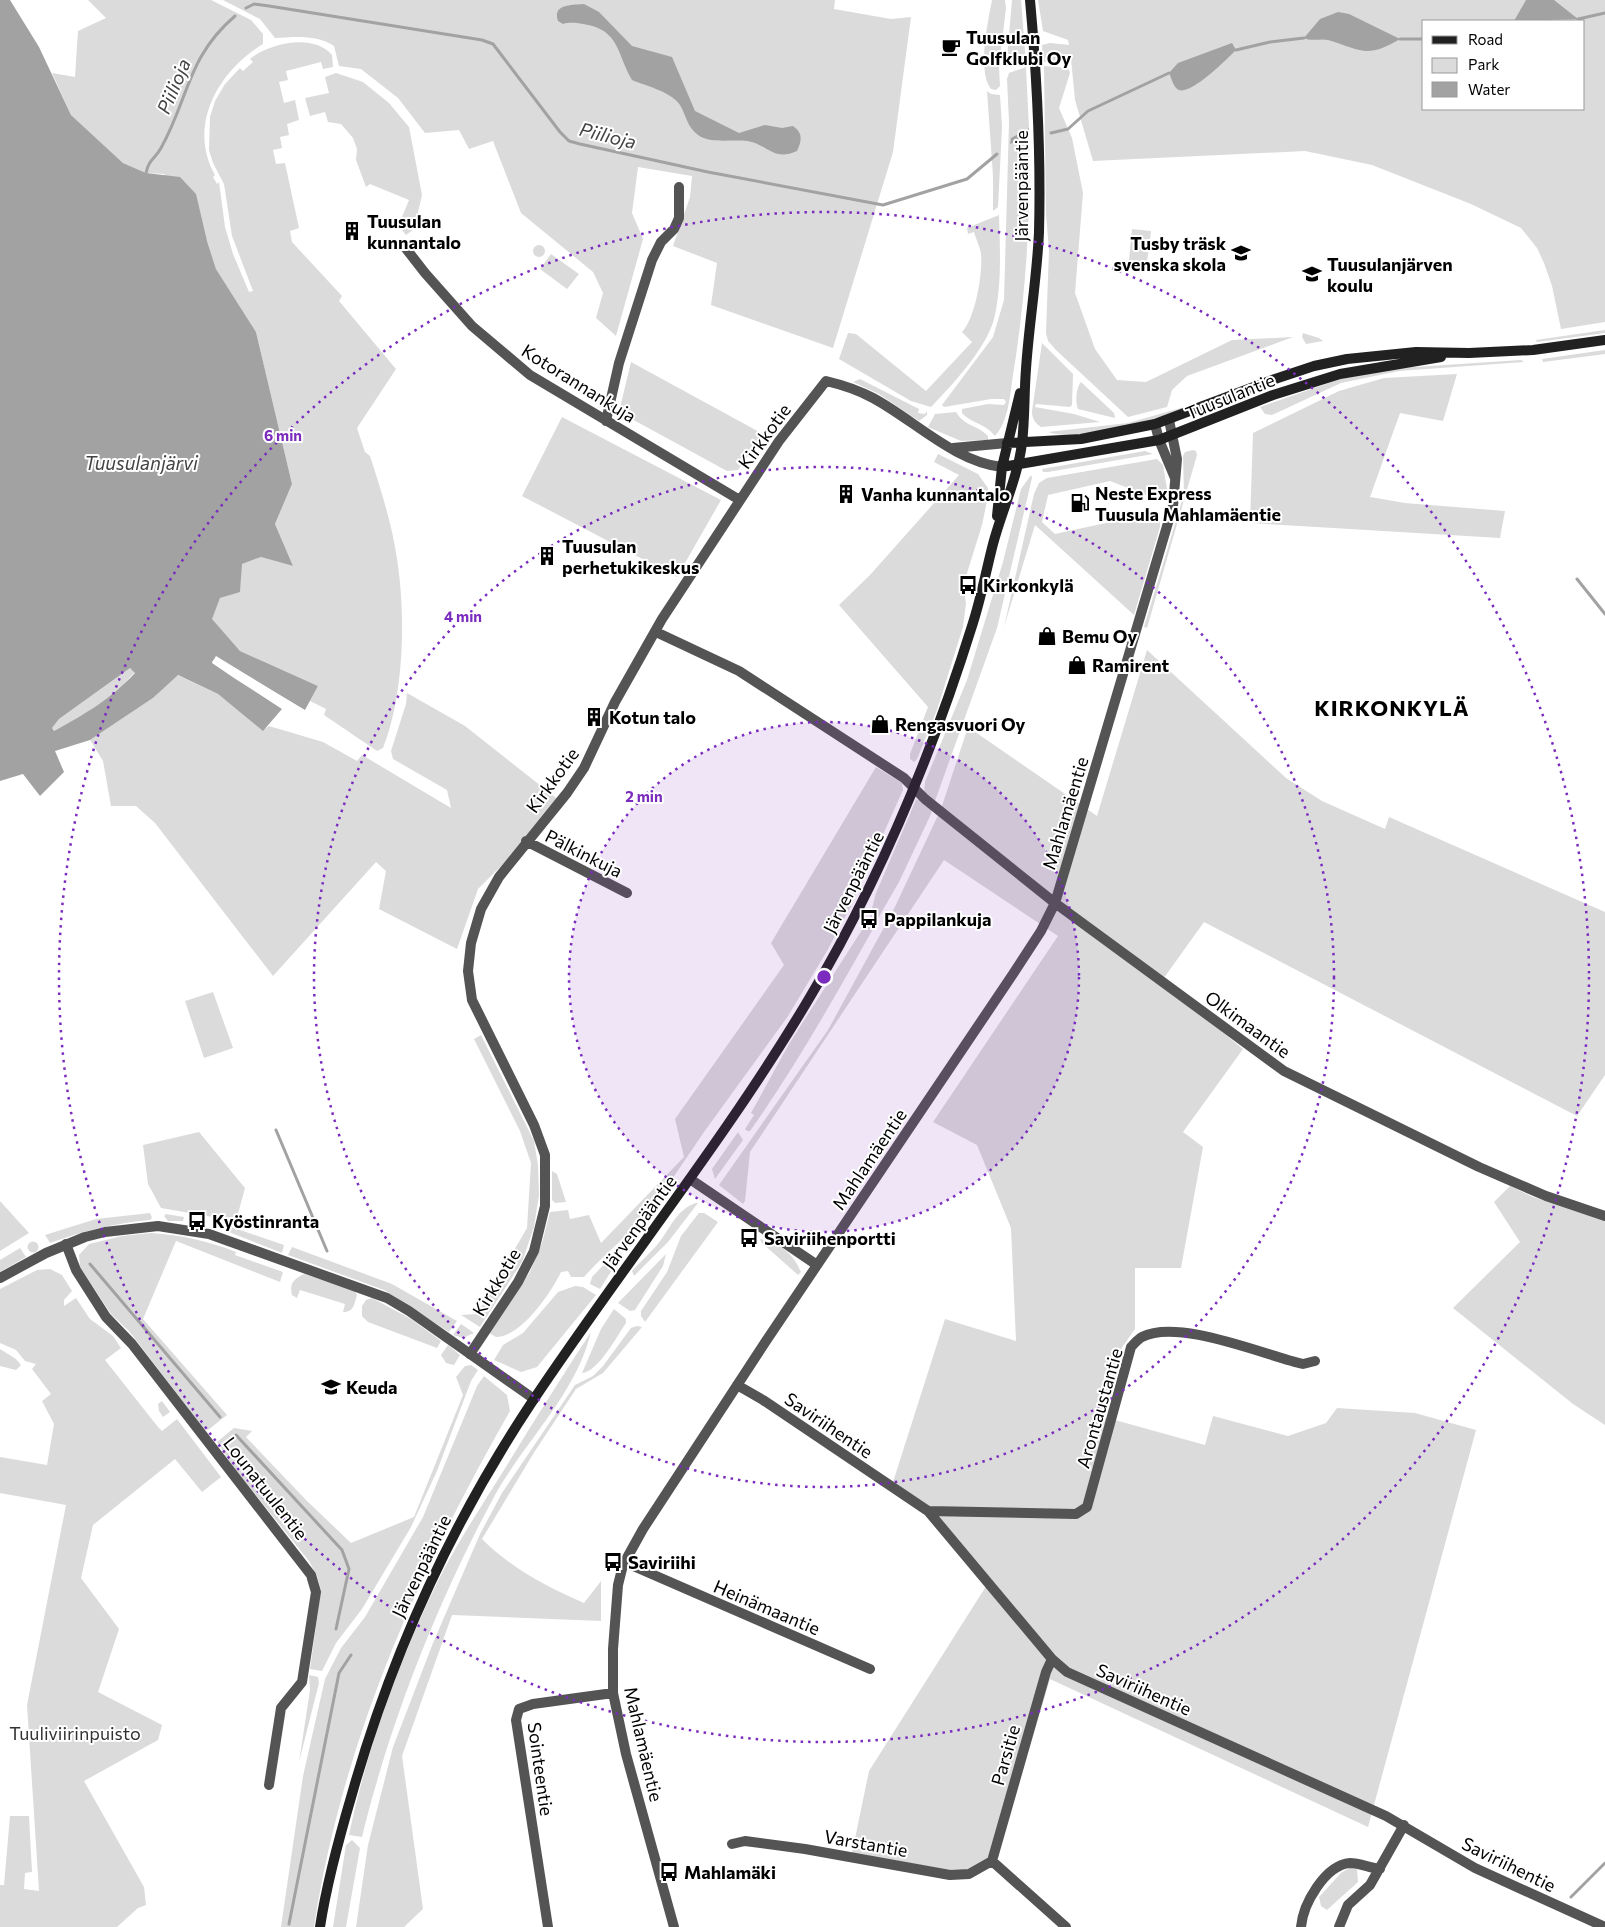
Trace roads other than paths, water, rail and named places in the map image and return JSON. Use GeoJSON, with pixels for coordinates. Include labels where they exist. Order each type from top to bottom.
{"type":"FeatureCollection","features":[{"type":"Feature","properties":{"kind":"main road","name":"Järvenpääntie"},"geometry":{"type":"LineString","coordinates":[[320,1927],[328,1877],[369,1732],[409,1626],[458,1525],[534,1399],[690,1179],[805,1004],[858,912],[898,828],[914,786],[974,622],[994,538],[1018,466],[1022,442],[1025,373],[1039,233],[1037,98],[1030,0]]}},
{"type":"Feature","properties":{"kind":"main road","name":"Tuusulantie"},"geometry":{"type":"LineString","coordinates":[[1007,443],[1081,439],[1155,424],[1314,366],[1347,359],[1416,352],[1469,353],[1533,350],[1605,340]]}},
{"type":"Feature","properties":{"kind":"main road","name":"Tuusulantie"},"geometry":{"type":"LineString","coordinates":[[1002,467],[1018,466],[1159,440],[1273,395],[1340,374],[1469,353]]}},
{"type":"Feature","properties":{"kind":"main road","name":"Järvenpääntie"},"geometry":{"type":"LineString","coordinates":[[994,538],[1002,467],[1025,373]]}},
{"type":"Feature","properties":{"kind":"street"},"geometry":{"type":"LineString","coordinates":[[606,421],[619,363],[652,260],[661,242],[674,229],[679,218],[679,187]]}},
{"type":"Feature","properties":{"kind":"street","name":"Kotorannankuja"},"geometry":{"type":"LineString","coordinates":[[404,246],[472,326],[530,375],[738,499]]}},
{"type":"Feature","properties":{"kind":"street","name":"Kirkkotie"},"geometry":{"type":"LineString","coordinates":[[470,1354],[518,1282],[534,1251],[545,1206],[545,1155],[519,1094],[472,1000],[468,971],[471,943],[482,910],[499,877],[526,841],[567,793],[584,768],[615,702],[738,499],[778,441],[826,381],[853,388],[875,399],[952,448],[985,465],[1002,467]]}},
{"type":"Feature","properties":{"kind":"street","name":"Mahlamäentie"},"geometry":{"type":"LineString","coordinates":[[674,1927],[624,1747],[613,1693],[613,1650],[618,1585],[624,1562],[737,1385],[1013,974],[1041,931],[1055,903],[1173,506],[1177,459],[1169,420]]}},
{"type":"Feature","properties":{"kind":"street","name":"Mahlamäentie"},"geometry":{"type":"LineString","coordinates":[[1155,424],[1159,440],[1176,481]]}},
{"type":"Feature","properties":{"kind":"street"},"geometry":{"type":"LineString","coordinates":[[952,448],[1007,443]]}},
{"type":"Feature","properties":{"kind":"street"},"geometry":{"type":"LineString","coordinates":[[656,632],[739,671],[914,786]]}},
{"type":"Feature","properties":{"kind":"street","name":"Olkimaantie"},"geometry":{"type":"LineString","coordinates":[[914,786],[925,799],[1055,903],[1284,1071],[1479,1167],[1546,1196],[1605,1216]]}},
{"type":"Feature","properties":{"kind":"street","name":"Pälkinkuja"},"geometry":{"type":"LineString","coordinates":[[526,841],[627,893]]}},
{"type":"Feature","properties":{"kind":"street"},"geometry":{"type":"LineString","coordinates":[[690,1179],[817,1265]]}},
{"type":"Feature","properties":{"kind":"street"},"geometry":{"type":"LineString","coordinates":[[0,1278],[66,1244],[105,1232],[158,1226],[208,1234],[387,1298],[534,1399]]}},
{"type":"Feature","properties":{"kind":"street","name":"Lounatuulentie"},"geometry":{"type":"LineString","coordinates":[[66,1244],[76,1270],[106,1317],[132,1344],[311,1575],[316,1592],[305,1672],[298,1689],[287,1699],[281,1708],[269,1785]]}},
{"type":"Feature","properties":{"kind":"street","name":"Arontaustantie"},"geometry":{"type":"LineString","coordinates":[[928,1511],[1076,1514],[1087,1507],[1131,1347],[1141,1337],[1159,1332],[1213,1336],[1303,1364],[1315,1361]]}},
{"type":"Feature","properties":{"kind":"street","name":"Saviriihentie"},"geometry":{"type":"LineString","coordinates":[[737,1385],[763,1400],[928,1511],[1052,1659],[1067,1672],[1404,1825],[1475,1868],[1605,1927]]}},
{"type":"Feature","properties":{"kind":"street","name":"Heinämaantie"},"geometry":{"type":"LineString","coordinates":[[624,1562],[870,1669]]}},
{"type":"Feature","properties":{"kind":"street","name":"Parsitie"},"geometry":{"type":"LineString","coordinates":[[992,1861],[1046,1672],[1052,1659]]}},
{"type":"Feature","properties":{"kind":"street","name":"Sointeentie"},"geometry":{"type":"LineString","coordinates":[[548,1927],[516,1720],[520,1709],[534,1704],[613,1693]]}},
{"type":"Feature","properties":{"kind":"street"},"geometry":{"type":"LineString","coordinates":[[1339,1927],[1348,1906],[1370,1885],[1404,1825]]}},
{"type":"Feature","properties":{"kind":"street","name":"Varstantie"},"geometry":{"type":"LineString","coordinates":[[732,1844],[745,1841],[805,1849],[950,1875],[969,1874],[992,1861]]}},
{"type":"Feature","properties":{"kind":"street"},"geometry":{"type":"LineString","coordinates":[[992,1861],[1066,1927]]}},
{"type":"Feature","properties":{"kind":"street"},"geometry":{"type":"LineString","coordinates":[[1301,1927],[1308,1900],[1330,1873],[1340,1865],[1350,1863],[1380,1869]]}},
{"type":"Feature","properties":{"kind":"water","name":"Tuusulanjärvi"},"geometry":{"type":"Polygon","coordinates":[[[0,0],[10,0],[39,47],[71,115],[123,163],[146,173],[180,177],[196,194],[216,269],[256,332],[292,484],[275,524],[293,566],[261,557],[242,564],[240,592],[220,598],[212,619],[240,651],[318,686],[305,710],[216,657],[212,662],[282,709],[263,731],[218,694],[178,675],[153,698],[90,740],[55,751],[64,772],[40,796],[23,774],[0,781],[0,0]],[[130,668],[59,719],[52,728],[54,731],[97,705],[116,691],[135,673],[130,668]]]}},
{"type":"Feature","properties":{"kind":"water"},"geometry":{"type":"Polygon","coordinates":[[[1526,0],[1554,0],[1578,19],[1546,20],[1515,20],[1526,0]]]}},
{"type":"Feature","properties":{"kind":"water"},"geometry":{"type":"Polygon","coordinates":[[[584,4],[599,12],[632,46],[672,57],[695,111],[739,133],[765,125],[782,128],[793,126],[799,131],[801,137],[797,151],[782,154],[747,141],[715,140],[698,135],[691,128],[676,100],[665,93],[632,80],[616,44],[604,31],[583,24],[563,24],[558,21],[557,15],[560,8],[584,4]]]}},
{"type":"Feature","properties":{"kind":"water"},"geometry":{"type":"Polygon","coordinates":[[[1338,12],[1349,14],[1400,39],[1379,49],[1364,51],[1328,40],[1304,38],[1320,19],[1338,12]]]}},
{"type":"Feature","properties":{"kind":"water"},"geometry":{"type":"Polygon","coordinates":[[[1232,43],[1236,50],[1200,82],[1185,90],[1179,90],[1175,87],[1169,73],[1178,63],[1232,43]]]}},
{"type":"Feature","properties":{"kind":"water"},"geometry":{"type":"Polygon","coordinates":[[[1029,128],[1029,136],[1010,144],[1011,138],[1029,128]]]}},
{"type":"Feature","properties":{"kind":"waterway","name":"Piilioja"},"geometry":{"type":"LineString","coordinates":[[246,8],[254,4],[269,6],[482,40],[493,44],[560,132],[569,141],[708,172],[883,205],[967,179],[997,154]]}},
{"type":"Feature","properties":{"kind":"waterway"},"geometry":{"type":"LineString","coordinates":[[1578,19],[1605,13]]}},
{"type":"Feature","properties":{"kind":"waterway","name":"Piilioja"},"geometry":{"type":"LineString","coordinates":[[146,173],[170,130],[190,79],[207,47],[219,31],[235,16]]}},
{"type":"Feature","properties":{"kind":"waterway"},"geometry":{"type":"LineString","coordinates":[[1236,50],[1270,42],[1304,38]]}},
{"type":"Feature","properties":{"kind":"waterway"},"geometry":{"type":"LineString","coordinates":[[1400,39],[1422,39]]}},
{"type":"Feature","properties":{"kind":"waterway"},"geometry":{"type":"LineString","coordinates":[[1051,133],[1068,129],[1088,111],[1169,73]]}},
{"type":"Feature","properties":{"kind":"waterway"},"geometry":{"type":"LineString","coordinates":[[1577,579],[1605,614]]}},
{"type":"Feature","properties":{"kind":"waterway"},"geometry":{"type":"LineString","coordinates":[[276,1130],[327,1251]]}},
{"type":"Feature","properties":{"kind":"waterway"},"geometry":{"type":"LineString","coordinates":[[90,1264],[220,1417]]}},
{"type":"Feature","properties":{"kind":"waterway"},"geometry":{"type":"LineString","coordinates":[[236,1435],[342,1550],[349,1569],[336,1629]]}},
{"type":"Feature","properties":{"kind":"waterway"},"geometry":{"type":"LineString","coordinates":[[289,1924],[339,1673],[351,1655]]}},
{"type":"Feature","properties":{"kind":"waterway"},"geometry":{"type":"LineString","coordinates":[[1571,1897],[1605,1863]]}},
{"type":"Feature","properties":{"kind":"place","name":"Tuusulan Golfklubi Oy"},"geometry":{"type":"Point","coordinates":[951,47]}},
{"type":"Feature","properties":{"kind":"place","name":"Tuusulan kunnantalo"},"geometry":{"type":"Point","coordinates":[352,231]}},
{"type":"Feature","properties":{"kind":"place","name":"Tusby träsk svenska skola"},"geometry":{"type":"Point","coordinates":[1241,253]}},
{"type":"Feature","properties":{"kind":"place","name":"Tuusulanjärven koulu"},"geometry":{"type":"Point","coordinates":[1312,274]}},
{"type":"Feature","properties":{"kind":"place","name":"Vanha kunnantalo"},"geometry":{"type":"Point","coordinates":[846,494]}},
{"type":"Feature","properties":{"kind":"place","name":"Neste Express Tuusula Mahlamäentie"},"geometry":{"type":"Point","coordinates":[1080,503]}},
{"type":"Feature","properties":{"kind":"place","name":"Tuusulan perhetukikeskus"},"geometry":{"type":"Point","coordinates":[547,556]}},
{"type":"Feature","properties":{"kind":"place","name":"Kirkonkylä"},"geometry":{"type":"Point","coordinates":[968,585]}},
{"type":"Feature","properties":{"kind":"place","name":"Bemu Oy"},"geometry":{"type":"Point","coordinates":[1047,636]}},
{"type":"Feature","properties":{"kind":"place","name":"Ramirent"},"geometry":{"type":"Point","coordinates":[1077,665]}},
{"type":"Feature","properties":{"kind":"place","name":"Kotun talo"},"geometry":{"type":"Point","coordinates":[594,717]}},
{"type":"Feature","properties":{"kind":"place","name":"Rengasvuori Oy"},"geometry":{"type":"Point","coordinates":[880,724]}},
{"type":"Feature","properties":{"kind":"place","name":"Pappilankuja"},"geometry":{"type":"Point","coordinates":[869,919]}},
{"type":"Feature","properties":{"kind":"place","name":"Kyöstinranta"},"geometry":{"type":"Point","coordinates":[197,1221]}},
{"type":"Feature","properties":{"kind":"place","name":"Saviriihenportti"},"geometry":{"type":"Point","coordinates":[749,1238]}},
{"type":"Feature","properties":{"kind":"place","name":"Keuda"},"geometry":{"type":"Point","coordinates":[331,1387]}},
{"type":"Feature","properties":{"kind":"place","name":"Saviriihi"},"geometry":{"type":"Point","coordinates":[613,1562]}},
{"type":"Feature","properties":{"kind":"place","name":"Mahlamäki"},"geometry":{"type":"Point","coordinates":[669,1872]}},
{"type":"Feature","properties":{"kind":"district","name":"KIRKONKYLÄ"},"geometry":{"type":"Point","coordinates":[1392,707]}},
{"type":"Feature","properties":{"kind":"park label","name":"Tuuliviirinpuisto"},"geometry":{"type":"Point","coordinates":[75,1733]}}]}
